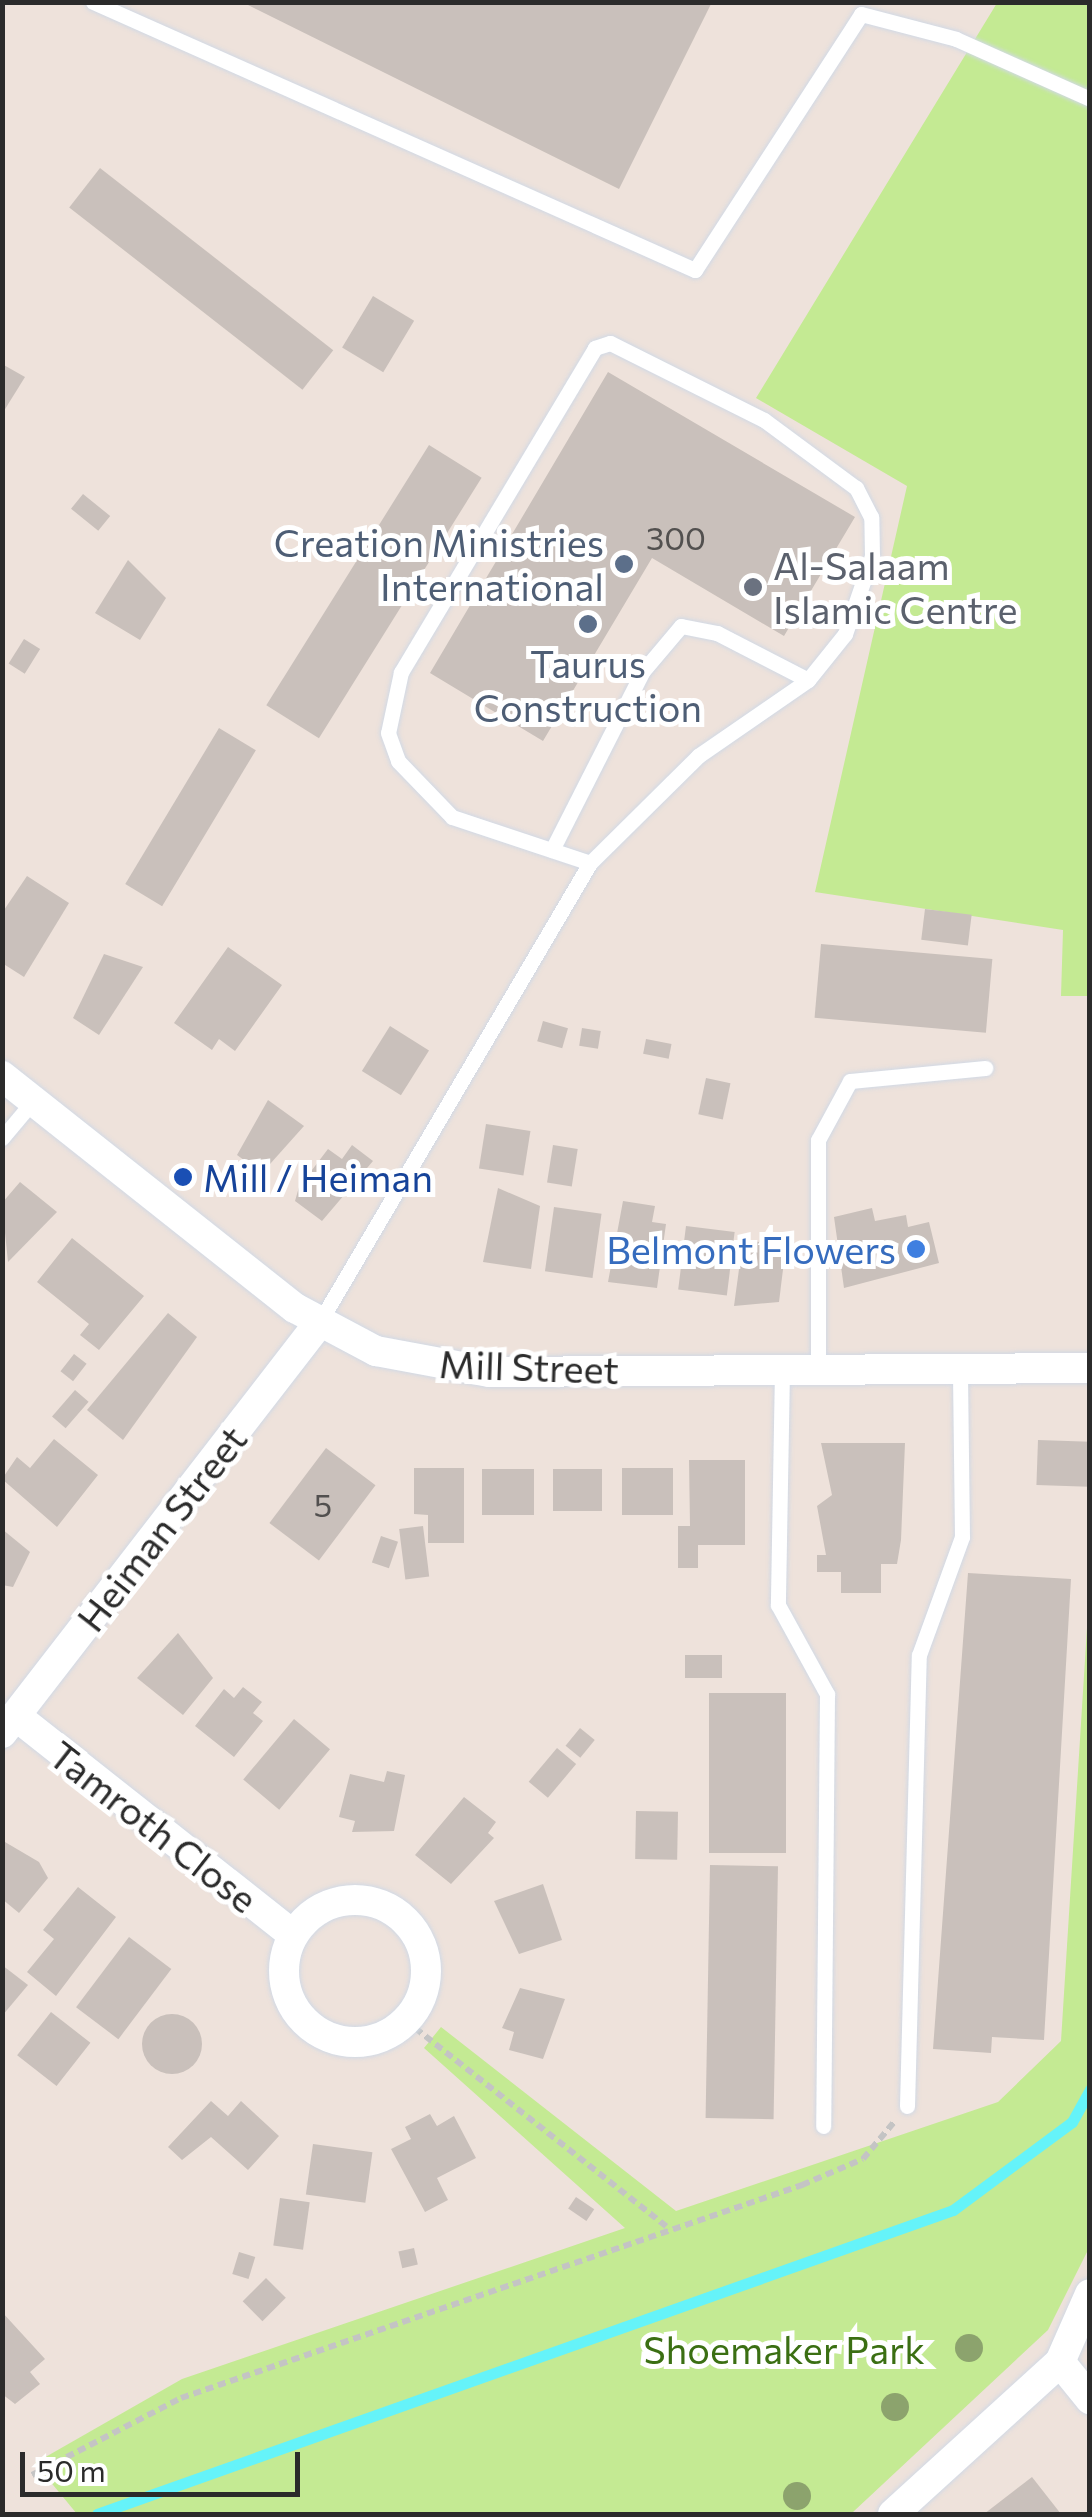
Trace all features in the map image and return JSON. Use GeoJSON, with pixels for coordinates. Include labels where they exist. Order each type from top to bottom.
{"type":"FeatureCollection","features":[{"type":"Feature","properties":{"kind":"street","name":"Mill Street"},"geometry":{"type":"LineString","coordinates":[[2,1076],[319,1323],[376,1351],[489,1372],[1090,1368]]}},
{"type":"Feature","properties":{"kind":"street","name":"Heiman Street"},"geometry":{"type":"LineString","coordinates":[[9,1725],[319,1323]]}},
{"type":"Feature","properties":{"kind":"street","name":"Tamroth Close"},"geometry":{"type":"LineString","coordinates":[[9,1725],[292,1934]]}},
{"type":"Feature","properties":{"kind":"street","name":"Tamroth Close"},"geometry":{"type":"LineString","coordinates":[[362,1899],[407,1921],[426,1963],[425,1988],[405,2020],[390,2034],[348,2042],[303,2021],[284,1983],[292,1934],[337,1901],[362,1899]]}},
{"type":"Feature","properties":{"kind":"street"},"geometry":{"type":"LineString","coordinates":[[893,2514],[1060,2362],[1090,2294]]}},
{"type":"Feature","properties":{"kind":"street"},"geometry":{"type":"LineString","coordinates":[[1060,2362],[1090,2399]]}},
{"type":"Feature","properties":{"kind":"lane"},"geometry":{"type":"LineString","coordinates":[[93,2],[696,270],[861,14],[956,39],[1090,100]]}},
{"type":"Feature","properties":{"kind":"lane"},"geometry":{"type":"LineString","coordinates":[[319,1323],[590,862],[698,756],[808,680],[845,634],[872,556],[871,517],[856,488],[764,420],[639,352],[595,348],[401,672],[388,733],[398,761],[452,817],[590,862]]}},
{"type":"Feature","properties":{"kind":"lane"},"geometry":{"type":"LineString","coordinates":[[552,850],[642,671],[681,626],[716,633],[808,680]]}},
{"type":"Feature","properties":{"kind":"lane"},"geometry":{"type":"LineString","coordinates":[[818,1369],[818,1140],[850,1081],[985,1068]]}},
{"type":"Feature","properties":{"kind":"lane"},"geometry":{"type":"LineString","coordinates":[[2,1138],[33,1101]]}},
{"type":"Feature","properties":{"kind":"lane"},"geometry":{"type":"LineString","coordinates":[[907,2106],[920,1655],[962,1537],[960,1368]]}},
{"type":"Feature","properties":{"kind":"lane"},"geometry":{"type":"LineString","coordinates":[[782,1369],[778,1605],[827,1694],[823,2126]]}},
{"type":"Feature","properties":{"kind":"path"},"geometry":{"type":"LineString","coordinates":[[405,2020],[667,2227]]}},
{"type":"Feature","properties":{"kind":"path"},"geometry":{"type":"LineString","coordinates":[[32,2475],[182,2398],[864,2159],[907,2106]]}},
{"type":"Feature","properties":{"kind":"green space"},"geometry":{"type":"Polygon","coordinates":[[[997,3],[1089,3],[1089,996],[1061,996],[1063,930],[815,892],[907,486],[756,398],[997,3]]]}},
{"type":"Feature","properties":{"kind":"green space","name":"Shoemaker Park"},"geometry":{"type":"Polygon","coordinates":[[[1089,1596],[1089,2248],[1048,2330],[853,2512],[77,2514],[35,2463],[182,2379],[625,2228],[424,2048],[441,2027],[676,2211],[998,2102],[1061,2041],[1089,1596]]]}},
{"type":"Feature","properties":{"kind":"building"},"geometry":{"type":"Polygon","coordinates":[[[242,2],[712,2],[619,189],[242,2]]]}},
{"type":"Feature","properties":{"kind":"building"},"geometry":{"type":"Polygon","coordinates":[[[100,168],[333,350],[302,390],[69,207],[100,168]]]}},
{"type":"Feature","properties":{"kind":"building"},"geometry":{"type":"Polygon","coordinates":[[[373,296],[414,321],[383,372],[342,347],[373,296]]]}},
{"type":"Feature","properties":{"kind":"building"},"geometry":{"type":"Polygon","coordinates":[[[2,364],[25,377],[2,414],[2,364]]]}},
{"type":"Feature","properties":{"kind":"building"},"geometry":{"type":"Polygon","coordinates":[[[608,372],[855,517],[784,636],[652,558],[543,741],[430,673],[608,372]]]}},
{"type":"Feature","properties":{"kind":"building"},"geometry":{"type":"Polygon","coordinates":[[[429,445],[482,478],[319,738],[266,705],[429,445]]]}},
{"type":"Feature","properties":{"kind":"building"},"geometry":{"type":"Polygon","coordinates":[[[83,494],[110,516],[98,531],[71,509],[83,494]]]}},
{"type":"Feature","properties":{"kind":"building"},"geometry":{"type":"Polygon","coordinates":[[[128,560],[166,598],[140,640],[95,613],[128,560]]]}},
{"type":"Feature","properties":{"kind":"building"},"geometry":{"type":"Polygon","coordinates":[[[24,639],[40,649],[25,674],[9,664],[24,639]]]}},
{"type":"Feature","properties":{"kind":"building"},"geometry":{"type":"Polygon","coordinates":[[[219,728],[256,750],[162,906],[125,884],[219,728]]]}},
{"type":"Feature","properties":{"kind":"building"},"geometry":{"type":"Polygon","coordinates":[[[27,876],[69,903],[24,977],[2,963],[2,913],[27,876]]]}},
{"type":"Feature","properties":{"kind":"building"},"geometry":{"type":"Polygon","coordinates":[[[925,909],[972,915],[968,945],[921,940],[925,909]]]}},
{"type":"Feature","properties":{"kind":"building"},"geometry":{"type":"Polygon","coordinates":[[[821,944],[992,959],[986,1033],[815,1018],[821,944]]]}},
{"type":"Feature","properties":{"kind":"building"},"geometry":{"type":"Polygon","coordinates":[[[228,947],[282,985],[235,1051],[219,1039],[212,1050],[174,1023],[228,947]]]}},
{"type":"Feature","properties":{"kind":"building"},"geometry":{"type":"Polygon","coordinates":[[[104,954],[143,967],[99,1035],[73,1018],[104,954]]]}},
{"type":"Feature","properties":{"kind":"building"},"geometry":{"type":"Polygon","coordinates":[[[543,1021],[568,1028],[562,1048],[537,1041],[543,1021]]]}},
{"type":"Feature","properties":{"kind":"building"},"geometry":{"type":"Polygon","coordinates":[[[390,1026],[429,1050],[401,1095],[362,1071],[390,1026]]]}},
{"type":"Feature","properties":{"kind":"building"},"geometry":{"type":"Polygon","coordinates":[[[582,1028],[601,1031],[598,1049],[579,1046],[582,1028]]]}},
{"type":"Feature","properties":{"kind":"building"},"geometry":{"type":"Polygon","coordinates":[[[646,1039],[672,1044],[669,1059],[643,1054],[646,1039]]]}},
{"type":"Feature","properties":{"kind":"building"},"geometry":{"type":"Polygon","coordinates":[[[706,1078],[730,1083],[723,1119],[698,1114],[706,1078]]]}},
{"type":"Feature","properties":{"kind":"building"},"geometry":{"type":"Polygon","coordinates":[[[268,1100],[304,1126],[262,1173],[237,1155],[268,1100]]]}},
{"type":"Feature","properties":{"kind":"building"},"geometry":{"type":"Polygon","coordinates":[[[486,1124],[530,1131],[523,1175],[479,1168],[486,1124]]]}},
{"type":"Feature","properties":{"kind":"building"},"geometry":{"type":"Polygon","coordinates":[[[352,1145],[373,1161],[322,1221],[295,1201],[299,1187],[328,1149],[342,1159],[352,1145]]]}},
{"type":"Feature","properties":{"kind":"building"},"geometry":{"type":"Polygon","coordinates":[[[553,1145],[578,1149],[572,1186],[547,1183],[553,1145]]]}},
{"type":"Feature","properties":{"kind":"building"},"geometry":{"type":"Polygon","coordinates":[[[20,1182],[57,1212],[8,1262],[2,1203],[20,1182]]]}},
{"type":"Feature","properties":{"kind":"building"},"geometry":{"type":"Polygon","coordinates":[[[498,1188],[540,1206],[531,1269],[483,1262],[498,1188]]]}},
{"type":"Feature","properties":{"kind":"building"},"geometry":{"type":"Polygon","coordinates":[[[623,1201],[655,1206],[652,1222],[666,1224],[657,1288],[608,1282],[623,1201]]]}},
{"type":"Feature","properties":{"kind":"building"},"geometry":{"type":"Polygon","coordinates":[[[554,1207],[602,1214],[592,1278],[545,1271],[554,1207]]]}},
{"type":"Feature","properties":{"kind":"building"},"geometry":{"type":"Polygon","coordinates":[[[872,1208],[875,1221],[906,1215],[908,1227],[929,1222],[939,1263],[844,1288],[834,1217],[872,1208]]]}},
{"type":"Feature","properties":{"kind":"building"},"geometry":{"type":"Polygon","coordinates":[[[686,1226],[735,1232],[727,1295],[678,1290],[686,1226]]]}},
{"type":"Feature","properties":{"kind":"building"},"geometry":{"type":"Polygon","coordinates":[[[72,1238],[144,1296],[99,1350],[80,1335],[89,1324],[37,1282],[72,1238]]]}},
{"type":"Feature","properties":{"kind":"building"},"geometry":{"type":"Polygon","coordinates":[[[743,1240],[786,1245],[779,1302],[734,1306],[743,1240]]]}},
{"type":"Feature","properties":{"kind":"building"},"geometry":{"type":"Polygon","coordinates":[[[168,1313],[197,1337],[123,1440],[87,1410],[168,1313]]]}},
{"type":"Feature","properties":{"kind":"building"},"geometry":{"type":"Polygon","coordinates":[[[74,1354],[87,1364],[73,1381],[60,1371],[74,1354]]]}},
{"type":"Feature","properties":{"kind":"building"},"geometry":{"type":"Polygon","coordinates":[[[75,1390],[89,1402],[66,1428],[52,1416],[75,1390]]]}},
{"type":"Feature","properties":{"kind":"building"},"geometry":{"type":"Polygon","coordinates":[[[54,1439],[98,1475],[57,1527],[2,1479],[17,1457],[30,1468],[54,1439]]]}},
{"type":"Feature","properties":{"kind":"building"},"geometry":{"type":"Polygon","coordinates":[[[1038,1440],[1090,1442],[1088,1487],[1036,1485],[1038,1440]]]}},
{"type":"Feature","properties":{"kind":"building"},"geometry":{"type":"Polygon","coordinates":[[[821,1443],[905,1443],[901,1540],[897,1564],[881,1564],[881,1593],[841,1593],[841,1572],[817,1572],[817,1555],[826,1555],[817,1506],[832,1495],[821,1443]]]}},
{"type":"Feature","properties":{"kind":"building"},"geometry":{"type":"Polygon","coordinates":[[[326,1448],[376,1485],[319,1560],[269,1523],[326,1448]]]}},
{"type":"Feature","properties":{"kind":"building"},"geometry":{"type":"Polygon","coordinates":[[[689,1460],[745,1460],[745,1545],[698,1545],[698,1568],[678,1568],[678,1526],[690,1526],[689,1460]]]}},
{"type":"Feature","properties":{"kind":"building"},"geometry":{"type":"Polygon","coordinates":[[[414,1468],[464,1468],[464,1543],[428,1543],[428,1515],[414,1514],[414,1468]]]}},
{"type":"Feature","properties":{"kind":"building"},"geometry":{"type":"Polygon","coordinates":[[[622,1468],[673,1468],[673,1515],[622,1515],[622,1468]]]}},
{"type":"Feature","properties":{"kind":"building"},"geometry":{"type":"Polygon","coordinates":[[[482,1469],[534,1469],[534,1515],[482,1515],[482,1469]]]}},
{"type":"Feature","properties":{"kind":"building"},"geometry":{"type":"Polygon","coordinates":[[[553,1469],[602,1469],[602,1511],[553,1511],[553,1469]]]}},
{"type":"Feature","properties":{"kind":"building"},"geometry":{"type":"Polygon","coordinates":[[[423,1526],[429,1577],[405,1580],[399,1529],[423,1526]]]}},
{"type":"Feature","properties":{"kind":"building"},"geometry":{"type":"Polygon","coordinates":[[[2,1529],[30,1552],[13,1587],[2,1585],[2,1529]]]}},
{"type":"Feature","properties":{"kind":"building"},"geometry":{"type":"Polygon","coordinates":[[[381,1536],[398,1542],[389,1568],[372,1562],[381,1536]]]}},
{"type":"Feature","properties":{"kind":"building"},"geometry":{"type":"Polygon","coordinates":[[[968,1573],[1071,1579],[1044,2040],[992,2037],[991,2053],[933,2049],[968,1573]]]}},
{"type":"Feature","properties":{"kind":"building"},"geometry":{"type":"Polygon","coordinates":[[[178,1633],[213,1678],[183,1715],[137,1678],[178,1633]]]}},
{"type":"Feature","properties":{"kind":"building"},"geometry":{"type":"Polygon","coordinates":[[[685,1655],[722,1655],[722,1678],[685,1678],[685,1655]]]}},
{"type":"Feature","properties":{"kind":"building"},"geometry":{"type":"Polygon","coordinates":[[[243,1687],[262,1702],[253,1713],[263,1721],[234,1757],[195,1726],[224,1689],[234,1698],[243,1687]]]}},
{"type":"Feature","properties":{"kind":"building"},"geometry":{"type":"Polygon","coordinates":[[[709,1693],[786,1693],[786,1853],[709,1853],[709,1693]]]}},
{"type":"Feature","properties":{"kind":"building"},"geometry":{"type":"Polygon","coordinates":[[[294,1719],[330,1749],[279,1810],[243,1780],[294,1719]]]}},
{"type":"Feature","properties":{"kind":"building"},"geometry":{"type":"Polygon","coordinates":[[[580,1728],[595,1740],[580,1758],[566,1746],[580,1728]]]}},
{"type":"Feature","properties":{"kind":"building"},"geometry":{"type":"Polygon","coordinates":[[[557,1748],[576,1764],[548,1798],[529,1782],[557,1748]]]}},
{"type":"Feature","properties":{"kind":"building"},"geometry":{"type":"Polygon","coordinates":[[[387,1771],[405,1775],[394,1831],[352,1832],[355,1821],[339,1817],[350,1774],[384,1782],[387,1771]]]}},
{"type":"Feature","properties":{"kind":"building"},"geometry":{"type":"Polygon","coordinates":[[[464,1797],[496,1822],[488,1833],[494,1838],[451,1884],[415,1855],[464,1797]]]}},
{"type":"Feature","properties":{"kind":"building"},"geometry":{"type":"Polygon","coordinates":[[[636,1811],[678,1812],[677,1860],[635,1859],[636,1811]]]}},
{"type":"Feature","properties":{"kind":"building"},"geometry":{"type":"Polygon","coordinates":[[[5,1842],[39,1862],[48,1878],[19,1913],[2,1899],[5,1842]]]}},
{"type":"Feature","properties":{"kind":"building"},"geometry":{"type":"Polygon","coordinates":[[[710,1865],[778,1866],[774,2119],[706,2118],[710,1865]]]}},
{"type":"Feature","properties":{"kind":"building"},"geometry":{"type":"Polygon","coordinates":[[[543,1884],[562,1940],[519,1954],[494,1901],[543,1884]]]}},
{"type":"Feature","properties":{"kind":"building"},"geometry":{"type":"Polygon","coordinates":[[[78,1887],[116,1917],[56,1996],[27,1972],[54,1939],[43,1930],[78,1887]]]}},
{"type":"Feature","properties":{"kind":"building"},"geometry":{"type":"Polygon","coordinates":[[[129,1937],[171,1969],[118,2039],[76,2007],[129,1937]]]}},
{"type":"Feature","properties":{"kind":"building"},"geometry":{"type":"Polygon","coordinates":[[[2,1965],[28,1985],[2,2016],[2,1965]]]}},
{"type":"Feature","properties":{"kind":"building"},"geometry":{"type":"Polygon","coordinates":[[[520,1988],[565,1999],[543,2059],[509,2050],[514,2032],[502,2028],[520,1988]]]}},
{"type":"Feature","properties":{"kind":"building"},"geometry":{"type":"Polygon","coordinates":[[[51,2012],[90,2043],[57,2086],[17,2055],[51,2012]]]}},
{"type":"Feature","properties":{"kind":"building"},"geometry":{"type":"Polygon","coordinates":[[[172,2014],[193,2023],[202,2044],[193,2065],[172,2074],[151,2065],[142,2044],[151,2023],[172,2014]]]}},
{"type":"Feature","properties":{"kind":"building"},"geometry":{"type":"Polygon","coordinates":[[[211,2101],[228,2116],[241,2101],[279,2136],[248,2170],[211,2137],[182,2160],[168,2147],[211,2101]]]}},
{"type":"Feature","properties":{"kind":"building"},"geometry":{"type":"Polygon","coordinates":[[[430,2114],[437,2126],[454,2116],[476,2158],[437,2178],[448,2200],[425,2212],[391,2149],[411,2139],[405,2127],[430,2114]]]}},
{"type":"Feature","properties":{"kind":"building"},"geometry":{"type":"Polygon","coordinates":[[[313,2144],[372,2152],[365,2203],[306,2195],[313,2144]]]}},
{"type":"Feature","properties":{"kind":"building"},"geometry":{"type":"Polygon","coordinates":[[[576,2197],[594,2209],[586,2221],[568,2209],[576,2197]]]}},
{"type":"Feature","properties":{"kind":"building"},"geometry":{"type":"Polygon","coordinates":[[[280,2198],[310,2202],[303,2250],[273,2246],[280,2198]]]}},
{"type":"Feature","properties":{"kind":"building"},"geometry":{"type":"Polygon","coordinates":[[[414,2248],[418,2265],[402,2268],[398,2252],[414,2248]]]}},
{"type":"Feature","properties":{"kind":"building"},"geometry":{"type":"Polygon","coordinates":[[[239,2252],[255,2257],[249,2279],[232,2274],[239,2252]]]}},
{"type":"Feature","properties":{"kind":"building"},"geometry":{"type":"Polygon","coordinates":[[[266,2278],[286,2298],[262,2321],[243,2301],[266,2278]]]}},
{"type":"Feature","properties":{"kind":"building"},"geometry":{"type":"Polygon","coordinates":[[[2,2312],[45,2359],[30,2372],[40,2384],[15,2404],[2,2394],[2,2312]]]}},
{"type":"Feature","properties":{"kind":"building"},"geometry":{"type":"Polygon","coordinates":[[[1032,2477],[1061,2514],[984,2514],[1032,2477]]]}},
{"type":"Feature","properties":{"kind":"waterway"},"geometry":{"type":"LineString","coordinates":[[97,2514],[953,2210],[1072,2122],[1090,2089]]}},
{"type":"Feature","properties":{"kind":"place","name":"Creation Ministries International"},"geometry":{"type":"Point","coordinates":[624,564]}},
{"type":"Feature","properties":{"kind":"place","name":"Al-Salaam Islamic Centre"},"geometry":{"type":"Point","coordinates":[753,587]}},
{"type":"Feature","properties":{"kind":"place","name":"Taurus Construction"},"geometry":{"type":"Point","coordinates":[588,624]}},
{"type":"Feature","properties":{"kind":"place","name":"Mill / Heiman"},"geometry":{"type":"Point","coordinates":[183,1177]}},
{"type":"Feature","properties":{"kind":"place","name":"Belmont Flowers"},"geometry":{"type":"Point","coordinates":[916,1249]}}]}
